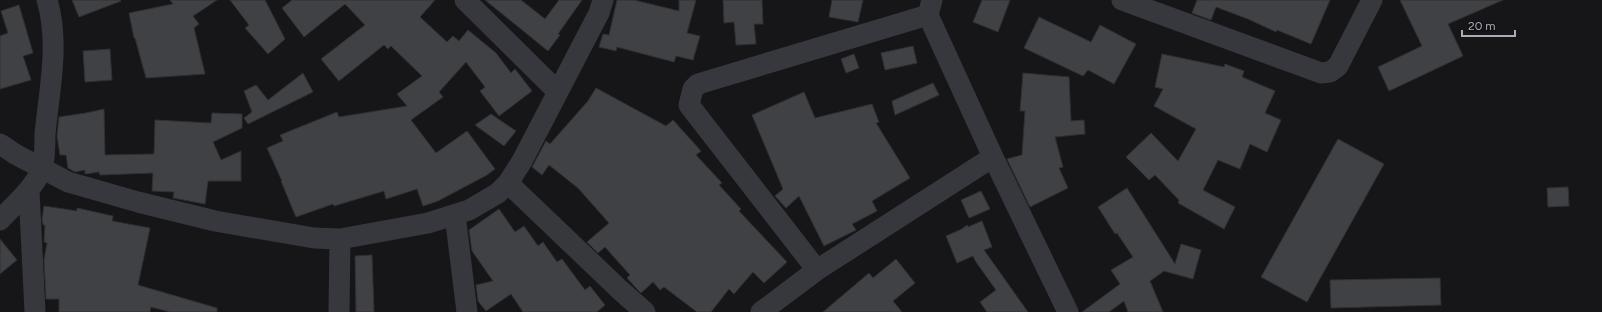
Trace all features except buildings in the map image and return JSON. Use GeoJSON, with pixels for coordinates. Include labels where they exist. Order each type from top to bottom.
{"type":"FeatureCollection","features":[{"type":"Feature","properties":{"kind":"street"},"geometry":{"type":"LineString","coordinates":[[0,220],[29,190],[42,169],[53,38],[47,0]]}},
{"type":"Feature","properties":{"kind":"street"},"geometry":{"type":"LineString","coordinates":[[465,0],[558,92]]}},
{"type":"Feature","properties":{"kind":"street"},"geometry":{"type":"LineString","coordinates":[[0,144],[15,154],[68,182],[215,221],[314,238],[340,239],[428,223],[455,215],[484,202],[498,193],[508,183],[522,161],[558,92],[599,13],[603,0]]}},
{"type":"Feature","properties":{"kind":"street"},"geometry":{"type":"LineString","coordinates":[[1122,0],[1321,73],[1330,72],[1338,66],[1372,0]]}},
{"type":"Feature","properties":{"kind":"street"},"geometry":{"type":"LineString","coordinates":[[817,270],[689,105],[693,89],[698,84],[930,7],[993,157],[1068,312]]}},
{"type":"Feature","properties":{"kind":"street"},"geometry":{"type":"LineString","coordinates":[[761,312],[817,270],[993,157]]}},
{"type":"Feature","properties":{"kind":"street"},"geometry":{"type":"LineString","coordinates":[[508,183],[645,312]]}},
{"type":"Feature","properties":{"kind":"street"},"geometry":{"type":"LineString","coordinates":[[29,190],[35,312]]}},
{"type":"Feature","properties":{"kind":"street"},"geometry":{"type":"LineString","coordinates":[[455,215],[467,312]]}},
{"type":"Feature","properties":{"kind":"street"},"geometry":{"type":"LineString","coordinates":[[339,312],[340,239]]}}]}
